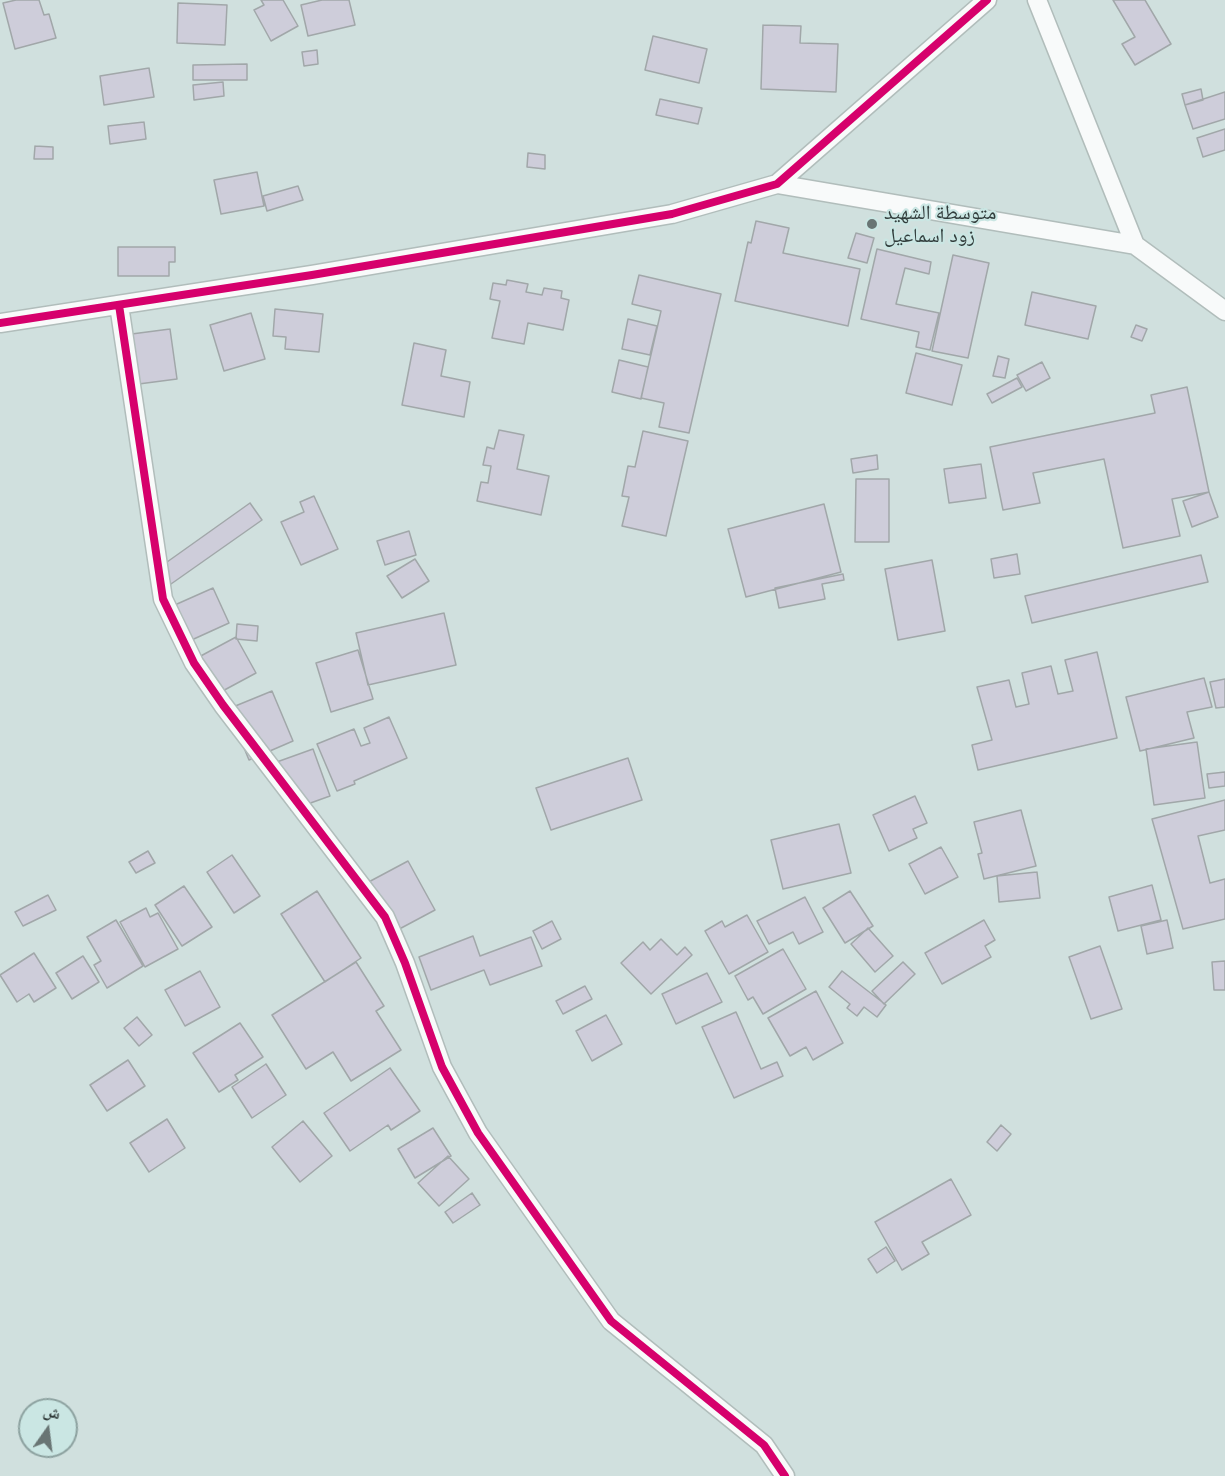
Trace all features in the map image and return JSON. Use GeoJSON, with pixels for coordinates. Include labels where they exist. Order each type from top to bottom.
{"type":"FeatureCollection","features":[{"type":"Feature","properties":{"kind":"street"},"geometry":{"type":"LineString","coordinates":[[0,323],[672,214],[777,184],[987,0]]}},
{"type":"Feature","properties":{"kind":"street"},"geometry":{"type":"LineString","coordinates":[[1037,0],[1135,245]]}},
{"type":"Feature","properties":{"kind":"street"},"geometry":{"type":"LineString","coordinates":[[777,184],[1135,245],[1225,311]]}},
{"type":"Feature","properties":{"kind":"street"},"geometry":{"type":"LineString","coordinates":[[119,305],[163,599],[194,663],[223,705],[385,917],[405,963],[442,1067],[478,1133],[611,1321],[764,1445],[784,1476]]}},
{"type":"Feature","properties":{"kind":"building"},"geometry":{"type":"Polygon","coordinates":[[[16,0],[39,0],[44,15],[49,14],[56,38],[15,49],[3,3],[16,0]]]}},
{"type":"Feature","properties":{"kind":"building"},"geometry":{"type":"Polygon","coordinates":[[[261,0],[283,0],[298,26],[271,41],[254,10],[264,5],[261,0]]]}},
{"type":"Feature","properties":{"kind":"building"},"geometry":{"type":"Polygon","coordinates":[[[322,0],[349,0],[355,25],[308,36],[301,5],[322,0]]]}},
{"type":"Feature","properties":{"kind":"building"},"geometry":{"type":"Polygon","coordinates":[[[1113,0],[1145,0],[1171,44],[1135,65],[1122,44],[1135,37],[1113,0]]]}},
{"type":"Feature","properties":{"kind":"building"},"geometry":{"type":"Polygon","coordinates":[[[178,3],[227,5],[225,45],[177,43],[178,3]]]}},
{"type":"Feature","properties":{"kind":"building"},"geometry":{"type":"Polygon","coordinates":[[[763,25],[801,26],[800,43],[838,44],[836,92],[761,89],[763,25]]]}},
{"type":"Feature","properties":{"kind":"building"},"geometry":{"type":"Polygon","coordinates":[[[653,36],[707,49],[699,83],[645,70],[653,36]]]}},
{"type":"Feature","properties":{"kind":"building"},"geometry":{"type":"Polygon","coordinates":[[[317,50],[318,64],[304,66],[302,52],[317,50]]]}},
{"type":"Feature","properties":{"kind":"building"},"geometry":{"type":"Polygon","coordinates":[[[247,64],[247,80],[193,80],[193,65],[247,64]]]}},
{"type":"Feature","properties":{"kind":"building"},"geometry":{"type":"Polygon","coordinates":[[[149,68],[154,97],[104,105],[100,76],[149,68]]]}},
{"type":"Feature","properties":{"kind":"building"},"geometry":{"type":"Polygon","coordinates":[[[223,82],[224,96],[194,100],[193,85],[223,82]]]}},
{"type":"Feature","properties":{"kind":"building"},"geometry":{"type":"Polygon","coordinates":[[[1201,89],[1203,100],[1185,105],[1182,94],[1201,89]]]}},
{"type":"Feature","properties":{"kind":"building"},"geometry":{"type":"Polygon","coordinates":[[[1225,92],[1225,119],[1193,129],[1185,105],[1225,92]]]}},
{"type":"Feature","properties":{"kind":"building"},"geometry":{"type":"Polygon","coordinates":[[[660,99],[702,108],[698,124],[656,115],[660,99]]]}},
{"type":"Feature","properties":{"kind":"building"},"geometry":{"type":"Polygon","coordinates":[[[144,122],[146,139],[110,144],[108,126],[144,122]]]}},
{"type":"Feature","properties":{"kind":"building"},"geometry":{"type":"Polygon","coordinates":[[[1225,129],[1225,150],[1203,157],[1197,138],[1225,129]]]}},
{"type":"Feature","properties":{"kind":"building"},"geometry":{"type":"Polygon","coordinates":[[[35,146],[53,147],[53,159],[34,159],[35,146]]]}},
{"type":"Feature","properties":{"kind":"building"},"geometry":{"type":"Polygon","coordinates":[[[528,153],[545,155],[545,169],[527,167],[528,153]]]}},
{"type":"Feature","properties":{"kind":"building"},"geometry":{"type":"Polygon","coordinates":[[[257,172],[264,206],[221,214],[214,180],[257,172]]]}},
{"type":"Feature","properties":{"kind":"building"},"geometry":{"type":"Polygon","coordinates":[[[298,186],[303,200],[267,211],[263,196],[298,186]]]}},
{"type":"Feature","properties":{"kind":"building"},"geometry":{"type":"Polygon","coordinates":[[[756,221],[789,228],[783,253],[860,269],[848,326],[735,301],[748,242],[751,243],[756,221]]]}},
{"type":"Feature","properties":{"kind":"building"},"geometry":{"type":"Polygon","coordinates":[[[856,233],[874,238],[867,263],[848,258],[856,233]]]}},
{"type":"Feature","properties":{"kind":"building"},"geometry":{"type":"Polygon","coordinates":[[[118,247],[175,247],[175,262],[169,262],[169,276],[118,276],[118,247]]]}},
{"type":"Feature","properties":{"kind":"building"},"geometry":{"type":"Polygon","coordinates":[[[877,249],[931,262],[929,274],[905,268],[896,304],[939,313],[930,350],[916,347],[919,332],[861,319],[877,249]]]}},
{"type":"Feature","properties":{"kind":"building"},"geometry":{"type":"Polygon","coordinates":[[[953,255],[989,263],[968,358],[932,351],[953,255]]]}},
{"type":"Feature","properties":{"kind":"building"},"geometry":{"type":"Polygon","coordinates":[[[639,275],[721,294],[689,433],[659,427],[664,403],[641,398],[661,311],[632,304],[639,275]]]}},
{"type":"Feature","properties":{"kind":"building"},"geometry":{"type":"Polygon","coordinates":[[[507,280],[528,284],[526,292],[542,295],[544,288],[562,291],[561,298],[569,300],[563,330],[528,323],[524,344],[492,338],[500,301],[490,299],[493,283],[506,285],[507,280]]]}},
{"type":"Feature","properties":{"kind":"building"},"geometry":{"type":"Polygon","coordinates":[[[1032,292],[1096,306],[1088,339],[1025,325],[1032,292]]]}},
{"type":"Feature","properties":{"kind":"building"},"geometry":{"type":"Polygon","coordinates":[[[275,309],[323,314],[319,352],[285,349],[286,337],[273,336],[275,309]]]}},
{"type":"Feature","properties":{"kind":"building"},"geometry":{"type":"Polygon","coordinates":[[[251,313],[265,359],[224,371],[210,325],[251,313]]]}},
{"type":"Feature","properties":{"kind":"building"},"geometry":{"type":"Polygon","coordinates":[[[628,319],[657,326],[650,355],[622,349],[628,319]]]}},
{"type":"Feature","properties":{"kind":"building"},"geometry":{"type":"Polygon","coordinates":[[[1136,325],[1147,329],[1142,341],[1131,337],[1136,325]]]}},
{"type":"Feature","properties":{"kind":"building"},"geometry":{"type":"Polygon","coordinates":[[[170,329],[177,379],[131,385],[124,335],[170,329]]]}},
{"type":"Feature","properties":{"kind":"building"},"geometry":{"type":"Polygon","coordinates":[[[414,343],[446,350],[441,376],[470,382],[464,417],[402,405],[414,343]]]}},
{"type":"Feature","properties":{"kind":"building"},"geometry":{"type":"Polygon","coordinates":[[[916,353],[962,365],[952,405],[906,393],[916,353]]]}},
{"type":"Feature","properties":{"kind":"building"},"geometry":{"type":"Polygon","coordinates":[[[998,356],[1009,359],[1005,378],[993,376],[998,356]]]}},
{"type":"Feature","properties":{"kind":"building"},"geometry":{"type":"Polygon","coordinates":[[[619,360],[648,367],[641,399],[612,392],[619,360]]]}},
{"type":"Feature","properties":{"kind":"building"},"geometry":{"type":"Polygon","coordinates":[[[1042,362],[1050,378],[1026,391],[1017,375],[1042,362]]]}},
{"type":"Feature","properties":{"kind":"building"},"geometry":{"type":"Polygon","coordinates":[[[1017,378],[1022,387],[992,403],[987,394],[1017,378]]]}},
{"type":"Feature","properties":{"kind":"building"},"geometry":{"type":"Polygon","coordinates":[[[1187,387],[1209,492],[1172,499],[1180,536],[1123,548],[1104,459],[1033,473],[1040,503],[1003,510],[990,447],[1155,413],[1151,395],[1187,387]]]}},
{"type":"Feature","properties":{"kind":"building"},"geometry":{"type":"Polygon","coordinates":[[[499,430],[524,435],[517,469],[549,476],[541,515],[477,501],[481,482],[488,483],[491,466],[483,465],[487,447],[494,449],[499,430]]]}},
{"type":"Feature","properties":{"kind":"building"},"geometry":{"type":"Polygon","coordinates":[[[643,431],[688,441],[666,536],[622,526],[629,497],[622,496],[628,466],[635,467],[643,431]]]}},
{"type":"Feature","properties":{"kind":"building"},"geometry":{"type":"Polygon","coordinates":[[[877,455],[878,469],[853,473],[851,459],[877,455]]]}},
{"type":"Feature","properties":{"kind":"building"},"geometry":{"type":"Polygon","coordinates":[[[981,464],[986,498],[949,503],[944,469],[981,464]]]}},
{"type":"Feature","properties":{"kind":"building"},"geometry":{"type":"Polygon","coordinates":[[[856,479],[889,479],[889,542],[855,542],[856,479]]]}},
{"type":"Feature","properties":{"kind":"building"},"geometry":{"type":"Polygon","coordinates":[[[1209,492],[1218,517],[1192,527],[1183,501],[1209,492]]]}},
{"type":"Feature","properties":{"kind":"building"},"geometry":{"type":"Polygon","coordinates":[[[314,496],[338,549],[301,565],[281,522],[304,512],[300,502],[314,496]]]}},
{"type":"Feature","properties":{"kind":"building"},"geometry":{"type":"Polygon","coordinates":[[[250,503],[262,520],[171,584],[160,567],[250,503]]]}},
{"type":"Feature","properties":{"kind":"building"},"geometry":{"type":"Polygon","coordinates":[[[824,504],[841,572],[746,597],[728,529],[824,504]]]}},
{"type":"Feature","properties":{"kind":"building"},"geometry":{"type":"Polygon","coordinates":[[[409,531],[416,555],[385,565],[377,541],[409,531]]]}},
{"type":"Feature","properties":{"kind":"building"},"geometry":{"type":"Polygon","coordinates":[[[1017,554],[1020,574],[994,578],[991,559],[1017,554]]]}},
{"type":"Feature","properties":{"kind":"building"},"geometry":{"type":"Polygon","coordinates":[[[1201,555],[1208,582],[1032,623],[1025,596],[1201,555]]]}},
{"type":"Feature","properties":{"kind":"building"},"geometry":{"type":"Polygon","coordinates":[[[415,559],[429,581],[402,598],[387,576],[415,559]]]}},
{"type":"Feature","properties":{"kind":"building"},"geometry":{"type":"Polygon","coordinates":[[[932,560],[945,631],[898,640],[885,569],[932,560]]]}},
{"type":"Feature","properties":{"kind":"building"},"geometry":{"type":"Polygon","coordinates":[[[843,574],[844,580],[822,584],[825,599],[779,608],[775,588],[843,574]]]}},
{"type":"Feature","properties":{"kind":"building"},"geometry":{"type":"Polygon","coordinates":[[[213,588],[229,623],[185,643],[168,608],[213,588]]]}},
{"type":"Feature","properties":{"kind":"building"},"geometry":{"type":"Polygon","coordinates":[[[444,613],[456,665],[368,685],[356,633],[444,613]]]}},
{"type":"Feature","properties":{"kind":"building"},"geometry":{"type":"Polygon","coordinates":[[[237,624],[258,626],[257,641],[236,639],[237,624]]]}},
{"type":"Feature","properties":{"kind":"building"},"geometry":{"type":"Polygon","coordinates":[[[236,637],[256,673],[217,694],[197,658],[236,637]]]}},
{"type":"Feature","properties":{"kind":"building"},"geometry":{"type":"Polygon","coordinates":[[[358,650],[373,699],[331,712],[316,663],[358,650]]]}},
{"type":"Feature","properties":{"kind":"building"},"geometry":{"type":"Polygon","coordinates":[[[1097,652],[1117,738],[978,770],[972,745],[992,740],[977,687],[1009,680],[1016,707],[1029,704],[1022,673],[1051,666],[1058,694],[1073,691],[1065,660],[1097,652]]]}},
{"type":"Feature","properties":{"kind":"building"},"geometry":{"type":"Polygon","coordinates":[[[1204,678],[1212,707],[1187,712],[1194,738],[1140,751],[1126,697],[1204,678]]]}},
{"type":"Feature","properties":{"kind":"building"},"geometry":{"type":"Polygon","coordinates":[[[1225,679],[1225,707],[1216,708],[1210,682],[1225,679]]]}},
{"type":"Feature","properties":{"kind":"building"},"geometry":{"type":"Polygon","coordinates":[[[272,691],[293,741],[249,760],[228,709],[272,691]]]}},
{"type":"Feature","properties":{"kind":"building"},"geometry":{"type":"Polygon","coordinates":[[[389,717],[407,758],[337,791],[317,744],[354,729],[361,746],[370,743],[364,728],[389,717]]]}},
{"type":"Feature","properties":{"kind":"building"},"geometry":{"type":"Polygon","coordinates":[[[1197,742],[1205,798],[1154,805],[1146,749],[1197,742]]]}},
{"type":"Feature","properties":{"kind":"building"},"geometry":{"type":"Polygon","coordinates":[[[313,749],[330,796],[291,810],[274,763],[313,749]]]}},
{"type":"Feature","properties":{"kind":"building"},"geometry":{"type":"Polygon","coordinates":[[[628,758],[642,800],[551,830],[536,788],[628,758]]]}},
{"type":"Feature","properties":{"kind":"building"},"geometry":{"type":"Polygon","coordinates":[[[1225,772],[1225,786],[1209,788],[1207,774],[1225,772]]]}},
{"type":"Feature","properties":{"kind":"building"},"geometry":{"type":"Polygon","coordinates":[[[915,796],[927,823],[913,829],[917,838],[889,851],[873,815],[915,796]]]}},
{"type":"Feature","properties":{"kind":"building"},"geometry":{"type":"Polygon","coordinates":[[[1225,800],[1225,830],[1198,836],[1210,883],[1225,879],[1225,919],[1183,929],[1152,819],[1225,800]]]}},
{"type":"Feature","properties":{"kind":"building"},"geometry":{"type":"Polygon","coordinates":[[[1021,810],[1036,866],[984,879],[978,854],[982,853],[974,822],[1021,810]]]}},
{"type":"Feature","properties":{"kind":"building"},"geometry":{"type":"Polygon","coordinates":[[[839,824],[851,873],[783,889],[771,840],[839,824]]]}},
{"type":"Feature","properties":{"kind":"building"},"geometry":{"type":"Polygon","coordinates":[[[941,847],[958,877],[925,894],[909,864],[941,847]]]}},
{"type":"Feature","properties":{"kind":"building"},"geometry":{"type":"Polygon","coordinates":[[[148,851],[155,863],[136,873],[129,862],[148,851]]]}},
{"type":"Feature","properties":{"kind":"building"},"geometry":{"type":"Polygon","coordinates":[[[232,855],[260,896],[234,913],[207,872],[232,855]]]}},
{"type":"Feature","properties":{"kind":"building"},"geometry":{"type":"Polygon","coordinates":[[[408,861],[435,910],[390,934],[363,885],[408,861]]]}},
{"type":"Feature","properties":{"kind":"building"},"geometry":{"type":"Polygon","coordinates":[[[1037,872],[1040,898],[999,902],[997,876],[1037,872]]]}},
{"type":"Feature","properties":{"kind":"building"},"geometry":{"type":"Polygon","coordinates":[[[1152,885],[1161,920],[1118,931],[1109,897],[1152,885]]]}},
{"type":"Feature","properties":{"kind":"building"},"geometry":{"type":"Polygon","coordinates":[[[184,886],[212,927],[182,946],[155,905],[184,886]]]}},
{"type":"Feature","properties":{"kind":"building"},"geometry":{"type":"Polygon","coordinates":[[[317,891],[361,958],[325,982],[281,914],[317,891]]]}},
{"type":"Feature","properties":{"kind":"building"},"geometry":{"type":"Polygon","coordinates":[[[850,891],[873,926],[845,943],[823,908],[850,891]]]}},
{"type":"Feature","properties":{"kind":"building"},"geometry":{"type":"Polygon","coordinates":[[[48,895],[56,910],[23,926],[15,912],[48,895]]]}},
{"type":"Feature","properties":{"kind":"building"},"geometry":{"type":"Polygon","coordinates":[[[805,897],[823,932],[799,944],[793,932],[769,944],[757,921],[805,897]]]}},
{"type":"Feature","properties":{"kind":"building"},"geometry":{"type":"Polygon","coordinates":[[[146,908],[150,917],[158,913],[178,949],[145,967],[120,922],[146,908]]]}},
{"type":"Feature","properties":{"kind":"building"},"geometry":{"type":"Polygon","coordinates":[[[747,915],[768,952],[729,974],[705,931],[722,921],[725,927],[747,915]]]}},
{"type":"Feature","properties":{"kind":"building"},"geometry":{"type":"Polygon","coordinates":[[[116,920],[143,966],[107,988],[94,965],[101,961],[87,937],[116,920]]]}},
{"type":"Feature","properties":{"kind":"building"},"geometry":{"type":"Polygon","coordinates":[[[984,920],[995,940],[985,946],[991,957],[942,984],[925,953],[984,920]]]}},
{"type":"Feature","properties":{"kind":"building"},"geometry":{"type":"Polygon","coordinates":[[[1167,920],[1173,948],[1147,954],[1141,926],[1167,920]]]}},
{"type":"Feature","properties":{"kind":"building"},"geometry":{"type":"Polygon","coordinates":[[[552,921],[561,939],[542,949],[533,931],[552,921]]]}},
{"type":"Feature","properties":{"kind":"building"},"geometry":{"type":"Polygon","coordinates":[[[868,928],[893,956],[875,972],[851,944],[868,928]]]}},
{"type":"Feature","properties":{"kind":"building"},"geometry":{"type":"Polygon","coordinates":[[[473,936],[480,956],[531,937],[542,966],[490,985],[484,970],[431,990],[419,957],[473,936]]]}},
{"type":"Feature","properties":{"kind":"building"},"geometry":{"type":"Polygon","coordinates":[[[661,939],[677,955],[685,947],[692,955],[651,994],[621,963],[643,942],[650,950],[661,939]]]}},
{"type":"Feature","properties":{"kind":"building"},"geometry":{"type":"Polygon","coordinates":[[[1100,946],[1122,1009],[1091,1019],[1069,957],[1100,946]]]}},
{"type":"Feature","properties":{"kind":"building"},"geometry":{"type":"Polygon","coordinates":[[[783,949],[806,989],[763,1014],[753,997],[748,1000],[735,976],[783,949]]]}},
{"type":"Feature","properties":{"kind":"building"},"geometry":{"type":"Polygon","coordinates":[[[34,953],[56,988],[34,1002],[29,994],[17,1002],[0,975],[34,953]]]}},
{"type":"Feature","properties":{"kind":"building"},"geometry":{"type":"Polygon","coordinates":[[[83,956],[99,982],[72,999],[56,973],[83,956]]]}},
{"type":"Feature","properties":{"kind":"building"},"geometry":{"type":"Polygon","coordinates":[[[1225,961],[1225,990],[1214,990],[1212,962],[1225,961]]]}},
{"type":"Feature","properties":{"kind":"building"},"geometry":{"type":"Polygon","coordinates":[[[356,962],[384,1006],[376,1011],[401,1050],[351,1081],[333,1052],[306,1069],[272,1015],[356,962]]]}},
{"type":"Feature","properties":{"kind":"building"},"geometry":{"type":"Polygon","coordinates":[[[903,962],[915,974],[884,1004],[872,991],[903,962]]]}},
{"type":"Feature","properties":{"kind":"building"},"geometry":{"type":"Polygon","coordinates":[[[200,971],[220,1007],[185,1026],[165,990],[200,971]]]}},
{"type":"Feature","properties":{"kind":"building"},"geometry":{"type":"Polygon","coordinates":[[[842,971],[886,1005],[877,1017],[864,1007],[857,1016],[847,1008],[850,1004],[829,987],[842,971]]]}},
{"type":"Feature","properties":{"kind":"building"},"geometry":{"type":"Polygon","coordinates":[[[707,973],[722,1002],[676,1024],[662,994],[707,973]]]}},
{"type":"Feature","properties":{"kind":"building"},"geometry":{"type":"Polygon","coordinates":[[[585,986],[592,999],[563,1014],[556,1001],[585,986]]]}},
{"type":"Feature","properties":{"kind":"building"},"geometry":{"type":"Polygon","coordinates":[[[816,991],[843,1043],[813,1060],[806,1047],[790,1056],[768,1018],[816,991]]]}},
{"type":"Feature","properties":{"kind":"building"},"geometry":{"type":"Polygon","coordinates":[[[736,1012],[761,1069],[777,1062],[783,1076],[734,1098],[702,1027],[736,1012]]]}},
{"type":"Feature","properties":{"kind":"building"},"geometry":{"type":"Polygon","coordinates":[[[606,1015],[622,1044],[592,1061],[576,1031],[606,1015]]]}},
{"type":"Feature","properties":{"kind":"building"},"geometry":{"type":"Polygon","coordinates":[[[137,1017],[152,1035],[139,1046],[124,1028],[137,1017]]]}},
{"type":"Feature","properties":{"kind":"building"},"geometry":{"type":"Polygon","coordinates":[[[240,1023],[263,1057],[235,1075],[238,1080],[219,1092],[193,1053],[240,1023]]]}},
{"type":"Feature","properties":{"kind":"building"},"geometry":{"type":"Polygon","coordinates":[[[128,1060],[145,1086],[107,1111],[90,1085],[128,1060]]]}},
{"type":"Feature","properties":{"kind":"building"},"geometry":{"type":"Polygon","coordinates":[[[266,1064],[286,1095],[252,1118],[232,1087],[266,1064]]]}},
{"type":"Feature","properties":{"kind":"building"},"geometry":{"type":"Polygon","coordinates":[[[390,1068],[420,1111],[391,1130],[388,1125],[350,1151],[324,1113],[390,1068]]]}},
{"type":"Feature","properties":{"kind":"building"},"geometry":{"type":"Polygon","coordinates":[[[167,1119],[185,1148],[149,1172],[130,1143],[167,1119]]]}},
{"type":"Feature","properties":{"kind":"building"},"geometry":{"type":"Polygon","coordinates":[[[303,1121],[332,1156],[300,1182],[272,1147],[303,1121]]]}},
{"type":"Feature","properties":{"kind":"building"},"geometry":{"type":"Polygon","coordinates":[[[1001,1125],[1011,1134],[997,1151],[987,1142],[1001,1125]]]}},
{"type":"Feature","properties":{"kind":"building"},"geometry":{"type":"Polygon","coordinates":[[[433,1128],[451,1156],[415,1178],[398,1149],[433,1128]]]}},
{"type":"Feature","properties":{"kind":"building"},"geometry":{"type":"Polygon","coordinates":[[[448,1156],[469,1179],[439,1206],[418,1183],[448,1156]]]}},
{"type":"Feature","properties":{"kind":"building"},"geometry":{"type":"Polygon","coordinates":[[[951,1179],[971,1215],[922,1242],[929,1254],[902,1270],[875,1222],[951,1179]]]}},
{"type":"Feature","properties":{"kind":"building"},"geometry":{"type":"Polygon","coordinates":[[[472,1193],[480,1205],[453,1223],[445,1212],[472,1193]]]}},
{"type":"Feature","properties":{"kind":"building"},"geometry":{"type":"Polygon","coordinates":[[[886,1247],[895,1261],[877,1273],[868,1259],[886,1247]]]}},
{"type":"Feature","properties":{"kind":"cycle path"},"geometry":{"type":"LineString","coordinates":[[0,323],[312,275],[672,214],[777,184],[987,0]]}},
{"type":"Feature","properties":{"kind":"cycle path"},"geometry":{"type":"LineString","coordinates":[[119,305],[163,599],[194,663],[223,705],[385,917],[405,963],[442,1067],[478,1133],[611,1321],[764,1445],[785,1476]]}},
{"type":"Feature","properties":{"kind":"place","name":"متوسطة الشهيد زود اسماعيل"},"geometry":{"type":"Point","coordinates":[872,224]}}]}
